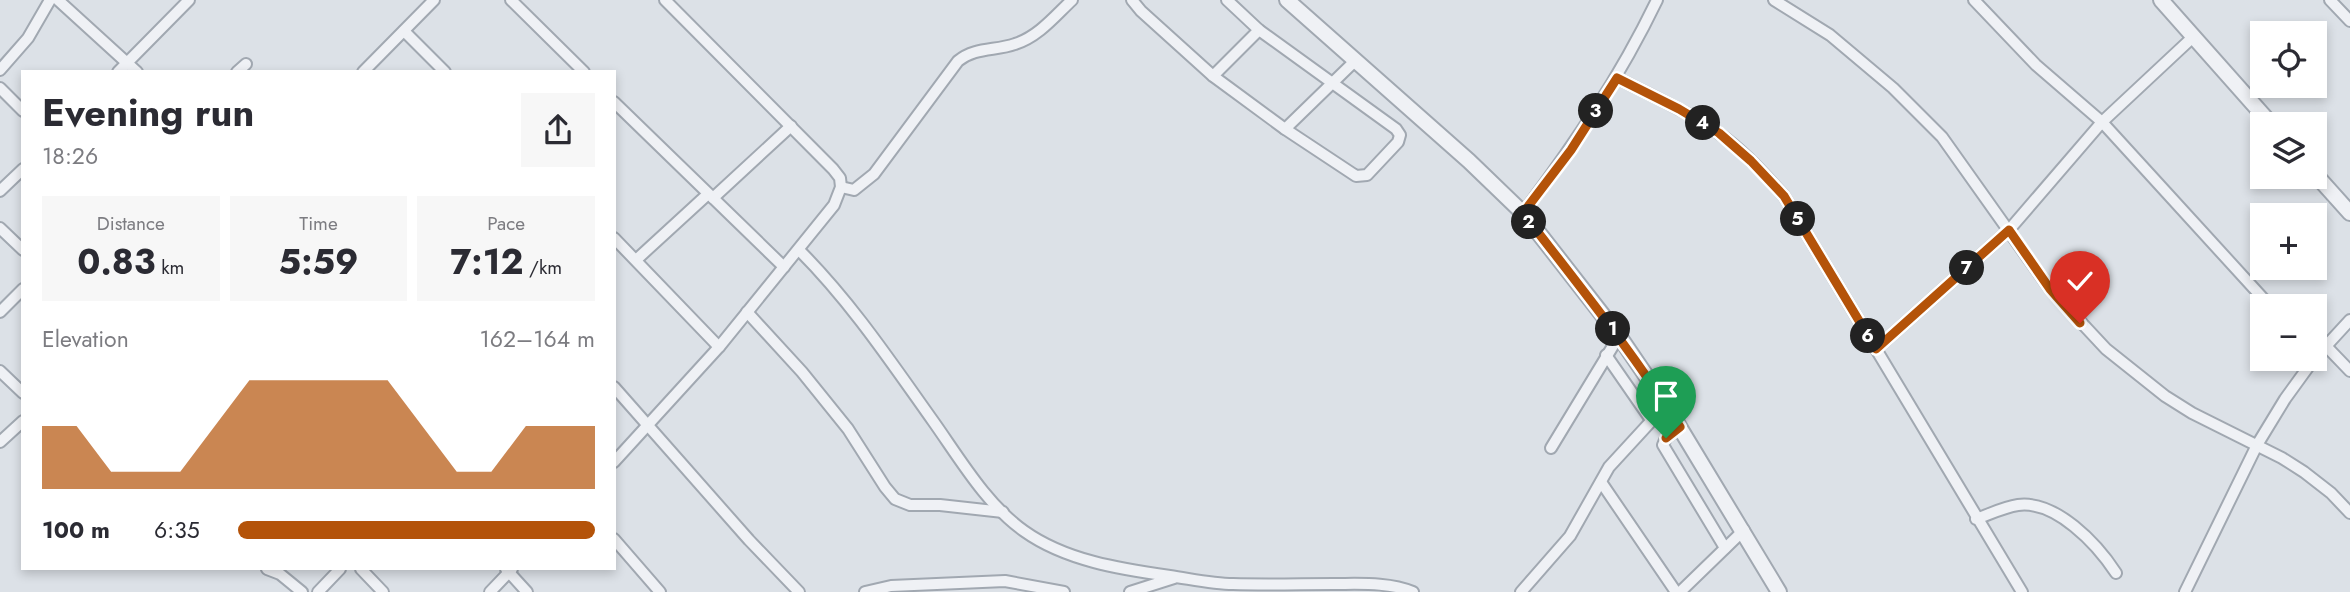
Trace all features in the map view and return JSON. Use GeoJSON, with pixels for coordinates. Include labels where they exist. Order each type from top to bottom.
{"type":"FeatureCollection","features":[{"type":"Feature","properties":{"kind":"street"},"geometry":{"type":"LineString","coordinates":[[0,70],[28,38],[50,0]]}},
{"type":"Feature","properties":{"kind":"street"},"geometry":{"type":"LineString","coordinates":[[58,0],[135,70]]}},
{"type":"Feature","properties":{"kind":"street"},"geometry":{"type":"LineString","coordinates":[[120,70],[189,0]]}},
{"type":"Feature","properties":{"kind":"street"},"geometry":{"type":"LineString","coordinates":[[365,70],[434,0]]}},
{"type":"Feature","properties":{"kind":"street"},"geometry":{"type":"LineString","coordinates":[[511,0],[582,70]]}},
{"type":"Feature","properties":{"kind":"street"},"geometry":{"type":"LineString","coordinates":[[616,460],[719,347],[799,250],[834,205],[841,187],[840,178],[833,169],[665,0]]}},
{"type":"Feature","properties":{"kind":"street"},"geometry":{"type":"LineString","coordinates":[[841,187],[854,190],[874,174],[966,54],[1023,41],[1072,0]]}},
{"type":"Feature","properties":{"kind":"street"},"geometry":{"type":"LineString","coordinates":[[1132,0],[1213,76],[1285,129],[1356,176],[1367,175],[1398,142],[1396,129],[1259,30],[1227,0]]}},
{"type":"Feature","properties":{"kind":"street"},"geometry":{"type":"LineString","coordinates":[[1287,0],[1469,161],[1523,213],[1619,336],[1666,405],[1744,530],[1779,592]]}},
{"type":"Feature","properties":{"kind":"street"},"geometry":{"type":"LineString","coordinates":[[1523,213],[1571,150],[1617,78],[1657,0]]}},
{"type":"Feature","properties":{"kind":"street"},"geometry":{"type":"LineString","coordinates":[[1774,0],[1830,35],[1903,98],[1942,137],[2050,289],[2106,349],[2165,396],[2192,413],[2282,458],[2319,482],[2350,513]]}},
{"type":"Feature","properties":{"kind":"street"},"geometry":{"type":"LineString","coordinates":[[1974,0],[2036,65],[2102,122],[2259,294]]}},
{"type":"Feature","properties":{"kind":"street"},"geometry":{"type":"LineString","coordinates":[[2161,0],[2260,112]]}},
{"type":"Feature","properties":{"kind":"street"},"geometry":{"type":"LineString","coordinates":[[2330,0],[2350,21]]}},
{"type":"Feature","properties":{"kind":"street"},"geometry":{"type":"LineString","coordinates":[[1213,76],[1259,30]]}},
{"type":"Feature","properties":{"kind":"street"},"geometry":{"type":"LineString","coordinates":[[404,31],[443,70]]}},
{"type":"Feature","properties":{"kind":"street"},"geometry":{"type":"LineString","coordinates":[[1876,349],[2009,230],[2102,122],[2193,37]]}},
{"type":"Feature","properties":{"kind":"street"},"geometry":{"type":"LineString","coordinates":[[1285,129],[1356,60]]}},
{"type":"Feature","properties":{"kind":"street"},"geometry":{"type":"LineString","coordinates":[[1617,78],[1679,109],[1719,133],[1751,161],[1784,196],[2022,592]]}},
{"type":"Feature","properties":{"kind":"street"},"geometry":{"type":"LineString","coordinates":[[0,88],[21,109]]}},
{"type":"Feature","properties":{"kind":"street"},"geometry":{"type":"LineString","coordinates":[[616,104],[784,267]]}},
{"type":"Feature","properties":{"kind":"street"},"geometry":{"type":"LineString","coordinates":[[636,260],[791,126]]}},
{"type":"Feature","properties":{"kind":"street"},"geometry":{"type":"LineString","coordinates":[[0,191],[21,171]]}},
{"type":"Feature","properties":{"kind":"street"},"geometry":{"type":"LineString","coordinates":[[2327,187],[2350,213]]}},
{"type":"Feature","properties":{"kind":"street"},"geometry":{"type":"LineString","coordinates":[[0,228],[21,248]]}},
{"type":"Feature","properties":{"kind":"street"},"geometry":{"type":"LineString","coordinates":[[616,240],[719,347]]}},
{"type":"Feature","properties":{"kind":"street"},"geometry":{"type":"LineString","coordinates":[[799,250],[827,278],[879,343],[956,453],[1003,512],[1024,531],[1044,543],[1077,557],[1129,570],[1177,577],[1230,584],[1316,588],[1381,585],[1413,592]]}},
{"type":"Feature","properties":{"kind":"street"},"geometry":{"type":"LineString","coordinates":[[0,312],[21,291]]}},
{"type":"Feature","properties":{"kind":"street"},"geometry":{"type":"LineString","coordinates":[[747,312],[802,372],[848,429],[895,499],[910,505],[940,505],[1003,512]]}},
{"type":"Feature","properties":{"kind":"street"},"geometry":{"type":"LineString","coordinates":[[2327,343],[2350,320]]}},
{"type":"Feature","properties":{"kind":"street"},"geometry":{"type":"LineString","coordinates":[[1551,448],[1619,336]]}},
{"type":"Feature","properties":{"kind":"street"},"geometry":{"type":"LineString","coordinates":[[2327,347],[2350,371]]}},
{"type":"Feature","properties":{"kind":"street"},"geometry":{"type":"LineString","coordinates":[[1606,355],[1651,421]]}},
{"type":"Feature","properties":{"kind":"street"},"geometry":{"type":"LineString","coordinates":[[0,371],[21,391]]}},
{"type":"Feature","properties":{"kind":"street"},"geometry":{"type":"LineString","coordinates":[[2188,590],[2257,445],[2305,371]]}},
{"type":"Feature","properties":{"kind":"street"},"geometry":{"type":"LineString","coordinates":[[616,389],[749,540],[799,592]]}},
{"type":"Feature","properties":{"kind":"street"},"geometry":{"type":"LineString","coordinates":[[1521,592],[1570,536],[1609,467],[1666,405]]}},
{"type":"Feature","properties":{"kind":"street"},"geometry":{"type":"LineString","coordinates":[[0,442],[21,423]]}},
{"type":"Feature","properties":{"kind":"street"},"geometry":{"type":"LineString","coordinates":[[1680,427],[1666,438],[1663,445],[1725,548]]}},
{"type":"Feature","properties":{"kind":"street"},"geometry":{"type":"LineString","coordinates":[[1601,482],[1680,591],[1744,530]]}},
{"type":"Feature","properties":{"kind":"street"},"geometry":{"type":"LineString","coordinates":[[1694,497],[1714,482]]}},
{"type":"Feature","properties":{"kind":"street"},"geometry":{"type":"LineString","coordinates":[[1976,519],[2018,505],[2045,510],[2088,537],[2116,573]]}},
{"type":"Feature","properties":{"kind":"street"},"geometry":{"type":"LineString","coordinates":[[616,541],[660,592]]}},
{"type":"Feature","properties":{"kind":"street"},"geometry":{"type":"LineString","coordinates":[[269,570],[302,592]]}},
{"type":"Feature","properties":{"kind":"street"},"geometry":{"type":"LineString","coordinates":[[318,592],[339,570]]}},
{"type":"Feature","properties":{"kind":"street"},"geometry":{"type":"LineString","coordinates":[[362,570],[383,592]]}},
{"type":"Feature","properties":{"kind":"street"},"geometry":{"type":"LineString","coordinates":[[490,592],[509,570],[527,592]]}},
{"type":"Feature","properties":{"kind":"street"},"geometry":{"type":"LineString","coordinates":[[1130,592],[1177,577]]}},
{"type":"Feature","properties":{"kind":"street"},"geometry":{"type":"LineString","coordinates":[[865,592],[891,586],[1005,581],[1064,592]]}},
{"type":"Feature","properties":{"kind":"route"},"geometry":{"type":"LineString","coordinates":[[1666,438],[1680,427],[1619,336],[1523,213],[1571,150],[1617,78],[1679,109],[1719,133],[1751,161],[1784,196],[1876,349],[2009,230],[2050,289],[2080,323]]}}]}
